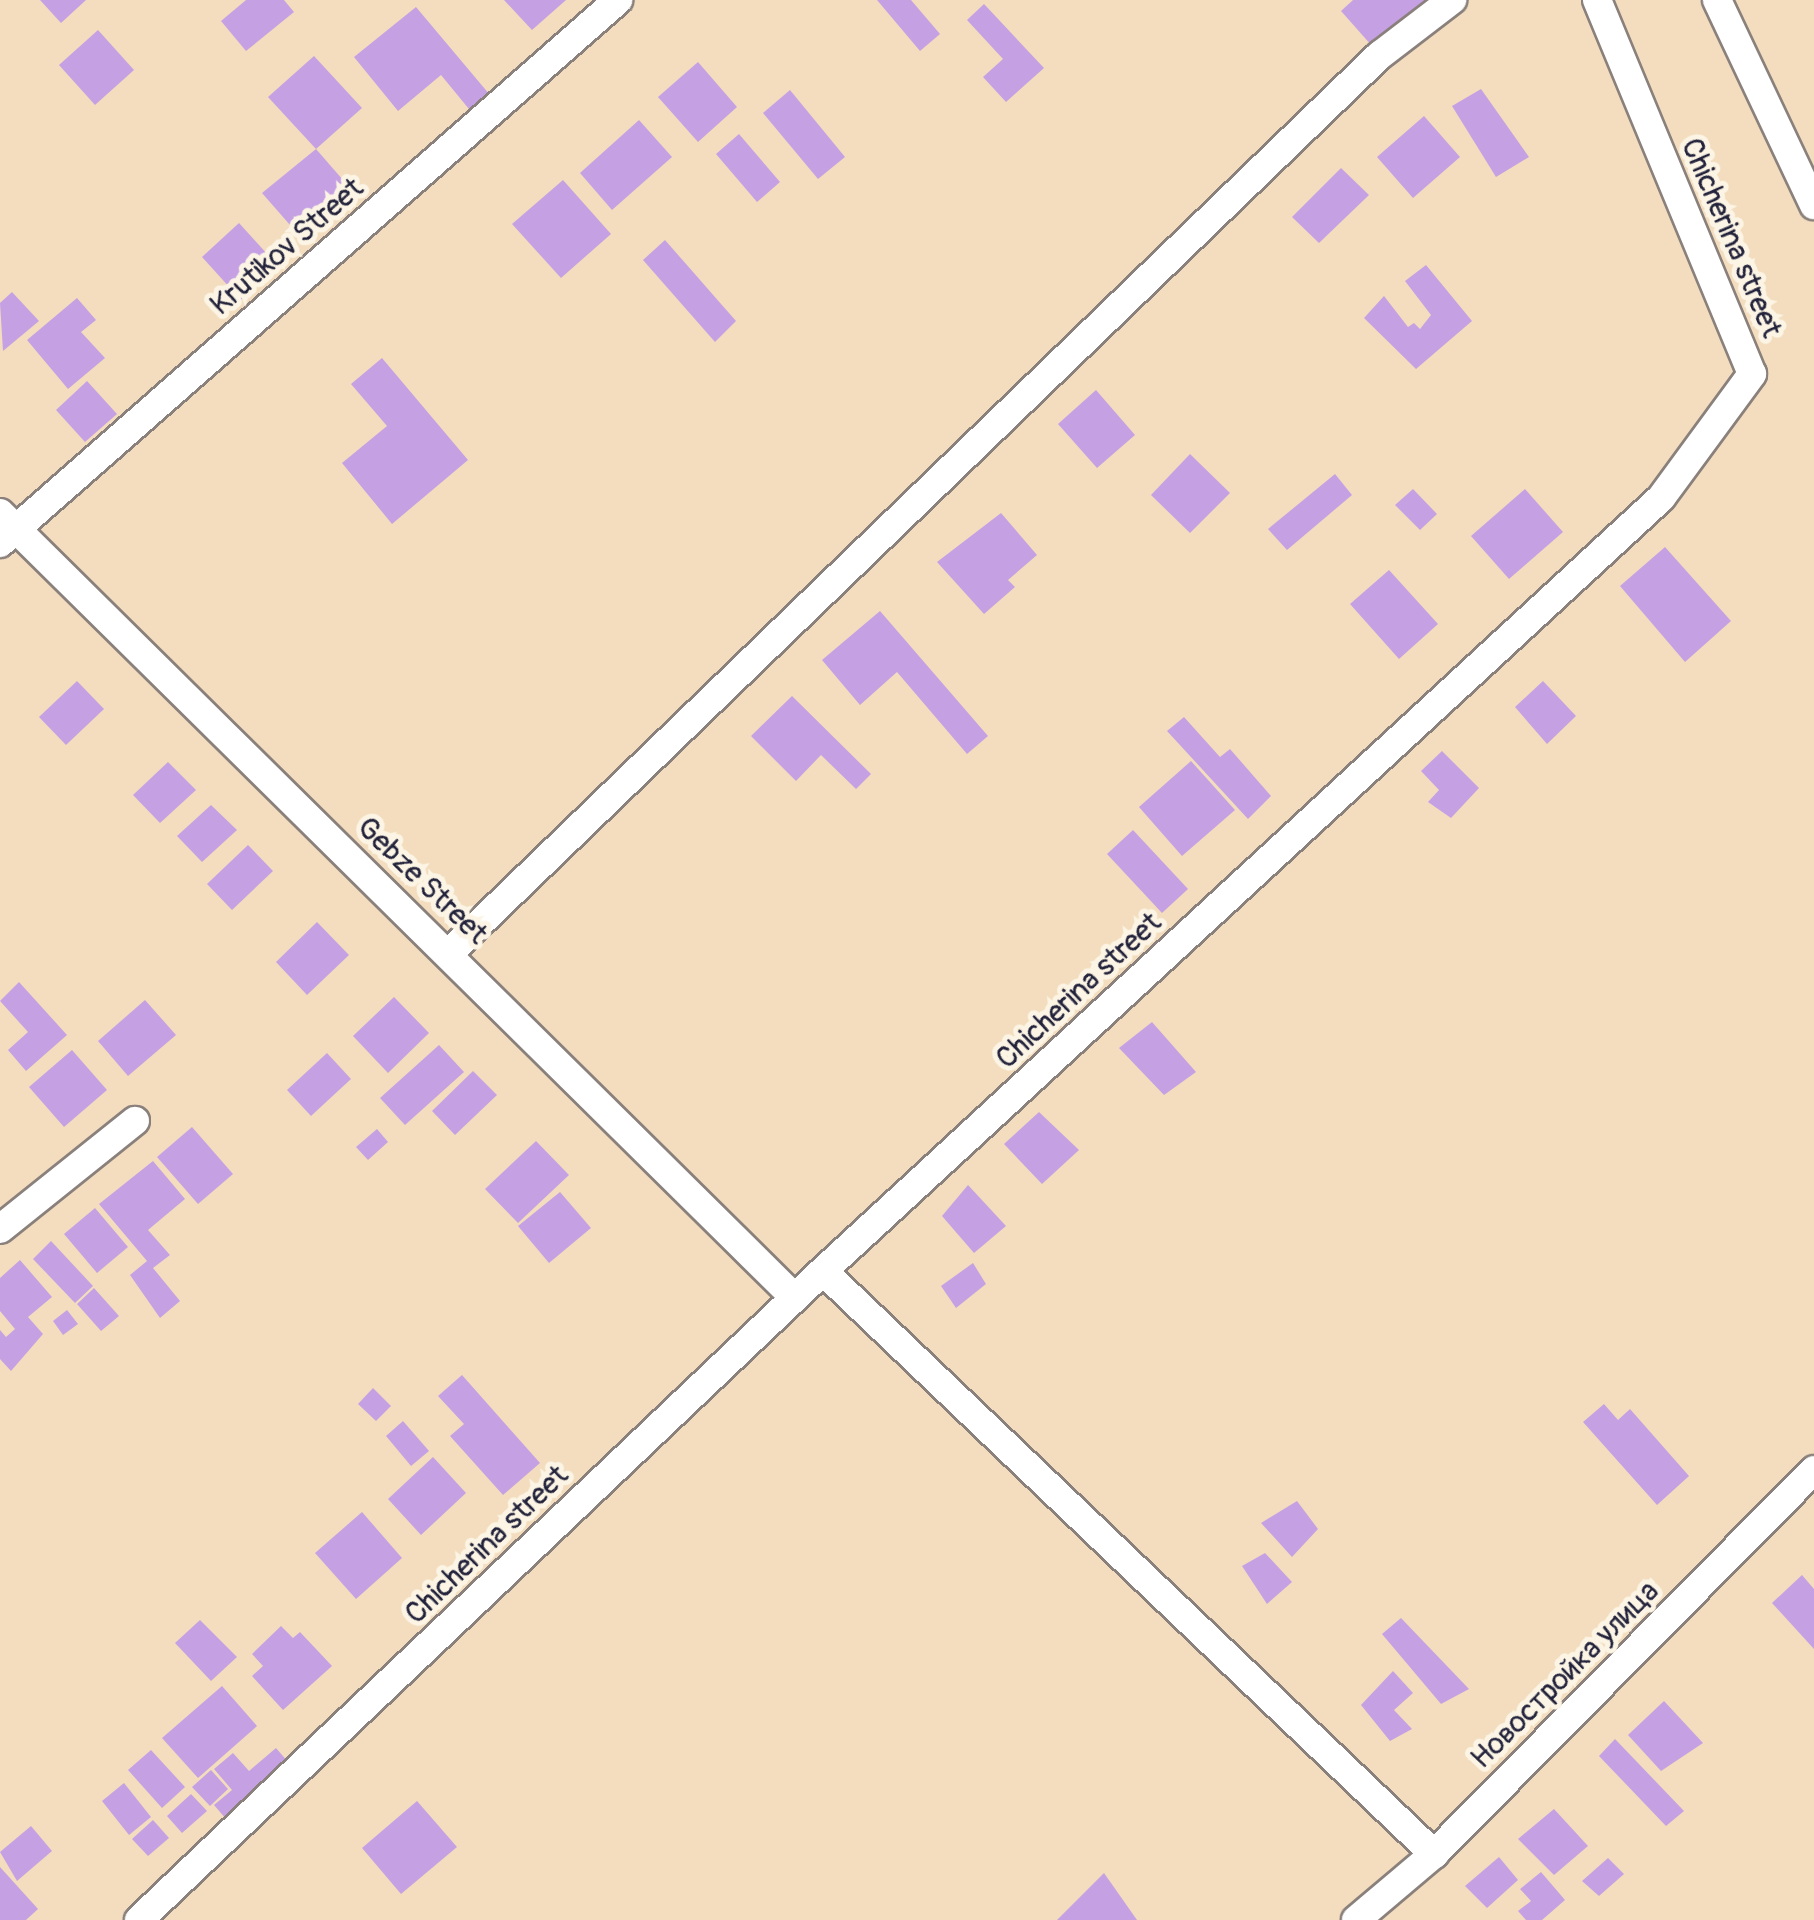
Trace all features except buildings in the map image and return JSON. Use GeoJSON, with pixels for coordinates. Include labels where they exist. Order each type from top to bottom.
{"type":"FeatureCollection","features":[{"type":"Feature","properties":{"kind":"street","name":"Krutikov Street"},"geometry":{"type":"LineString","coordinates":[[5,528],[618,0]]}},
{"type":"Feature","properties":{"kind":"street"},"geometry":{"type":"LineString","coordinates":[[449,953],[1366,69],[1420,18],[1452,0]]}},
{"type":"Feature","properties":{"kind":"street","name":"Chicherina street"},"geometry":{"type":"LineString","coordinates":[[139,1920],[822,1271],[1661,498],[1752,374],[1597,0]]}},
{"type":"Feature","properties":{"kind":"street"},"geometry":{"type":"LineString","coordinates":[[1717,0],[1814,204]]}},
{"type":"Feature","properties":{"kind":"street","name":"Gebze Street"},"geometry":{"type":"LineString","coordinates":[[5,528],[449,953],[794,1298]]}},
{"type":"Feature","properties":{"kind":"street"},"geometry":{"type":"LineString","coordinates":[[0,1229],[134,1122]]}},
{"type":"Feature","properties":{"kind":"street"},"geometry":{"type":"LineString","coordinates":[[822,1271],[1434,1854]]}},
{"type":"Feature","properties":{"kind":"street","name":"Новостройка улица"},"geometry":{"type":"LineString","coordinates":[[1356,1920],[1434,1854],[1814,1470]]}}]}
